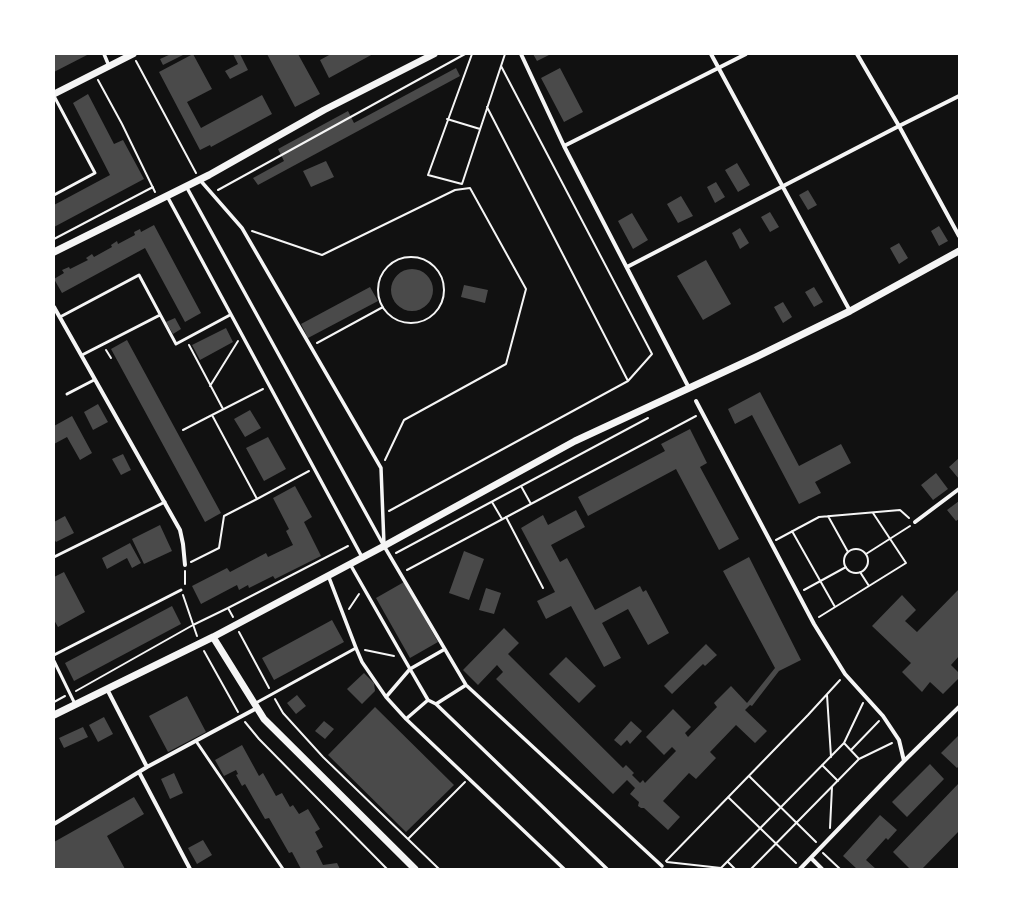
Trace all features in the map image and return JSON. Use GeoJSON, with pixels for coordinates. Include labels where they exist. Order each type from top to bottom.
{"type":"FeatureCollection","features":[{"type":"Feature","properties":{"kind":"street"},"geometry":{"type":"LineString","coordinates":[[104,54],[109,66]]}},
{"type":"Feature","properties":{"kind":"street"},"geometry":{"type":"LineString","coordinates":[[54,95],[133,54]]}},
{"type":"Feature","properties":{"kind":"street"},"geometry":{"type":"LineString","coordinates":[[54,252],[200,180],[324,110],[434,54]]}},
{"type":"Feature","properties":{"kind":"street"},"geometry":{"type":"LineString","coordinates":[[521,54],[564,146],[689,388]]}},
{"type":"Feature","properties":{"kind":"street"},"geometry":{"type":"LineString","coordinates":[[711,54],[784,186],[850,311]]}},
{"type":"Feature","properties":{"kind":"street"},"geometry":{"type":"LineString","coordinates":[[564,146],[746,54]]}},
{"type":"Feature","properties":{"kind":"street"},"geometry":{"type":"LineString","coordinates":[[857,54],[899,126],[959,236]]}},
{"type":"Feature","properties":{"kind":"street"},"geometry":{"type":"LineString","coordinates":[[627,267],[959,96]]}},
{"type":"Feature","properties":{"kind":"street"},"geometry":{"type":"LineString","coordinates":[[200,180],[242,228],[381,468],[384,546]]}},
{"type":"Feature","properties":{"kind":"street"},"geometry":{"type":"LineString","coordinates":[[186,186],[384,546],[466,685],[662,866]]}},
{"type":"Feature","properties":{"kind":"street"},"geometry":{"type":"LineString","coordinates":[[167,196],[241,336],[362,557]]}},
{"type":"Feature","properties":{"kind":"street"},"geometry":{"type":"LineString","coordinates":[[54,715],[213,637],[384,546],[575,441],[850,311],[959,251]]}},
{"type":"Feature","properties":{"kind":"street"},"geometry":{"type":"LineString","coordinates":[[54,307],[180,530],[185,565]]}},
{"type":"Feature","properties":{"kind":"street"},"geometry":{"type":"LineString","coordinates":[[696,402],[813,621],[845,674],[865,698],[883,716],[899,740],[904,761]]}},
{"type":"Feature","properties":{"kind":"street"},"geometry":{"type":"LineString","coordinates":[[915,522],[959,489]]}},
{"type":"Feature","properties":{"kind":"street"},"geometry":{"type":"LineString","coordinates":[[350,564],[428,700],[436,704],[607,869]]}},
{"type":"Feature","properties":{"kind":"street"},"geometry":{"type":"LineString","coordinates":[[328,575],[362,662],[386,697],[406,719],[468,779],[564,869]]}},
{"type":"Feature","properties":{"kind":"street"},"geometry":{"type":"LineString","coordinates":[[213,637],[264,719],[415,869]]}},
{"type":"Feature","properties":{"kind":"street"},"geometry":{"type":"LineString","coordinates":[[386,697],[410,669],[445,649]]}},
{"type":"Feature","properties":{"kind":"street"},"geometry":{"type":"LineString","coordinates":[[436,704],[466,685]]}},
{"type":"Feature","properties":{"kind":"street"},"geometry":{"type":"LineString","coordinates":[[107,689],[147,767]]}},
{"type":"Feature","properties":{"kind":"street"},"geometry":{"type":"LineString","coordinates":[[406,719],[428,700]]}},
{"type":"Feature","properties":{"kind":"street"},"geometry":{"type":"LineString","coordinates":[[54,824],[147,767],[241,717],[256,706]]}},
{"type":"Feature","properties":{"kind":"street"},"geometry":{"type":"LineString","coordinates":[[800,869],[904,761],[959,707]]}},
{"type":"Feature","properties":{"kind":"street"},"geometry":{"type":"LineString","coordinates":[[139,772],[190,869]]}},
{"type":"Feature","properties":{"kind":"street"},"geometry":{"type":"LineString","coordinates":[[811,858],[822,869]]}},
{"type":"Feature","properties":{"kind":"lane"},"geometry":{"type":"LineString","coordinates":[[54,95],[95,173],[54,195]]}},
{"type":"Feature","properties":{"kind":"lane"},"geometry":{"type":"LineString","coordinates":[[60,317],[139,275],[176,344],[230,315]]}},
{"type":"Feature","properties":{"kind":"lane"},"geometry":{"type":"LineString","coordinates":[[82,355],[160,315]]}},
{"type":"Feature","properties":{"kind":"lane"},"geometry":{"type":"LineString","coordinates":[[67,394],[94,380]]}},
{"type":"Feature","properties":{"kind":"lane"},"geometry":{"type":"LineString","coordinates":[[54,557],[165,502]]}},
{"type":"Feature","properties":{"kind":"lane"},"geometry":{"type":"LineString","coordinates":[[54,655],[181,590]]}},
{"type":"Feature","properties":{"kind":"lane"},"geometry":{"type":"LineString","coordinates":[[256,706],[272,694],[356,648]]}},
{"type":"Feature","properties":{"kind":"lane"},"geometry":{"type":"LineString","coordinates":[[54,660],[76,705]]}},
{"type":"Feature","properties":{"kind":"lane"},"geometry":{"type":"LineString","coordinates":[[196,741],[283,869]]}},
{"type":"Feature","properties":{"kind":"path"},"geometry":{"type":"LineString","coordinates":[[133,54],[200,180]]}},
{"type":"Feature","properties":{"kind":"path"},"geometry":{"type":"LineString","coordinates":[[212,193],[465,54]]}},
{"type":"Feature","properties":{"kind":"path"},"geometry":{"type":"LineString","coordinates":[[472,54],[428,175],[462,184],[505,54]]}},
{"type":"Feature","properties":{"kind":"path"},"geometry":{"type":"LineString","coordinates":[[383,515],[628,381],[652,354],[501,66]]}},
{"type":"Feature","properties":{"kind":"path"},"geometry":{"type":"LineString","coordinates":[[94,73],[122,124],[159,200]]}},
{"type":"Feature","properties":{"kind":"path"},"geometry":{"type":"LineString","coordinates":[[487,107],[628,381]]}},
{"type":"Feature","properties":{"kind":"path"},"geometry":{"type":"LineString","coordinates":[[447,120],[480,129]]}},
{"type":"Feature","properties":{"kind":"path"},"geometry":{"type":"LineString","coordinates":[[54,239],[153,187]]}},
{"type":"Feature","properties":{"kind":"path"},"geometry":{"type":"LineString","coordinates":[[242,228],[322,255],[455,190],[470,188],[526,289],[506,364],[404,420],[381,468]]}},
{"type":"Feature","properties":{"kind":"path"},"geometry":{"type":"LineString","coordinates":[[417,258],[426,261],[433,266],[439,274],[443,282],[444,293],[441,304],[434,314],[425,320],[415,323],[403,322],[393,318],[383,307],[378,289],[380,280],[390,265],[398,260],[417,258]]}},
{"type":"Feature","properties":{"kind":"path"},"geometry":{"type":"LineString","coordinates":[[310,346],[383,307]]}},
{"type":"Feature","properties":{"kind":"path"},"geometry":{"type":"LineString","coordinates":[[210,386],[241,336]]}},
{"type":"Feature","properties":{"kind":"path"},"geometry":{"type":"LineString","coordinates":[[186,339],[223,410]]}},
{"type":"Feature","properties":{"kind":"path"},"geometry":{"type":"LineString","coordinates":[[183,430],[269,386]]}},
{"type":"Feature","properties":{"kind":"path"},"geometry":{"type":"LineString","coordinates":[[400,574],[702,412]]}},
{"type":"Feature","properties":{"kind":"path"},"geometry":{"type":"LineString","coordinates":[[212,415],[257,499]]}},
{"type":"Feature","properties":{"kind":"path"},"geometry":{"type":"LineString","coordinates":[[390,556],[651,416]]}},
{"type":"Feature","properties":{"kind":"path"},"geometry":{"type":"LineString","coordinates":[[314,469],[224,516],[219,548],[185,565],[185,585],[181,590],[200,643],[241,717],[258,739],[387,869]]}},
{"type":"Feature","properties":{"kind":"path"},"geometry":{"type":"LineString","coordinates":[[521,486],[531,504]]}},
{"type":"Feature","properties":{"kind":"path"},"geometry":{"type":"LineString","coordinates":[[492,502],[502,520]]}},
{"type":"Feature","properties":{"kind":"path"},"geometry":{"type":"LineString","coordinates":[[771,542],[819,517],[900,510],[915,522],[866,554]]}},
{"type":"Feature","properties":{"kind":"path"},"geometry":{"type":"LineString","coordinates":[[813,621],[906,563],[873,512]]}},
{"type":"Feature","properties":{"kind":"path"},"geometry":{"type":"LineString","coordinates":[[828,516],[848,552]]}},
{"type":"Feature","properties":{"kind":"path"},"geometry":{"type":"LineString","coordinates":[[506,517],[543,588]]}},
{"type":"Feature","properties":{"kind":"path"},"geometry":{"type":"LineString","coordinates":[[792,531],[835,607]]}},
{"type":"Feature","properties":{"kind":"path"},"geometry":{"type":"LineString","coordinates":[[54,702],[193,625],[354,543]]}},
{"type":"Feature","properties":{"kind":"path"},"geometry":{"type":"LineString","coordinates":[[856,549],[863,551],[866,554],[868,561],[866,568],[860,572],[851,572],[844,564],[844,558],[848,552],[856,549]]}},
{"type":"Feature","properties":{"kind":"path"},"geometry":{"type":"LineString","coordinates":[[798,594],[846,567]]}},
{"type":"Feature","properties":{"kind":"path"},"geometry":{"type":"LineString","coordinates":[[860,572],[869,586]]}},
{"type":"Feature","properties":{"kind":"path"},"geometry":{"type":"LineString","coordinates":[[343,616],[364,588]]}},
{"type":"Feature","properties":{"kind":"path"},"geometry":{"type":"LineString","coordinates":[[228,608],[283,713],[318,751],[438,869]]}},
{"type":"Feature","properties":{"kind":"path"},"geometry":{"type":"LineString","coordinates":[[356,648],[403,657]]}},
{"type":"Feature","properties":{"kind":"path"},"geometry":{"type":"LineString","coordinates":[[845,674],[827,695],[665,862],[721,869],[844,743],[865,698]]}},
{"type":"Feature","properties":{"kind":"path"},"geometry":{"type":"LineString","coordinates":[[827,695],[831,757]]}},
{"type":"Feature","properties":{"kind":"path"},"geometry":{"type":"LineString","coordinates":[[851,750],[883,716]]}},
{"type":"Feature","properties":{"kind":"path"},"geometry":{"type":"LineString","coordinates":[[751,869],[859,759],[899,740]]}},
{"type":"Feature","properties":{"kind":"path"},"geometry":{"type":"LineString","coordinates":[[844,743],[859,759]]}},
{"type":"Feature","properties":{"kind":"path"},"geometry":{"type":"LineString","coordinates":[[822,765],[838,781]]}},
{"type":"Feature","properties":{"kind":"path"},"geometry":{"type":"LineString","coordinates":[[748,776],[840,869]]}},
{"type":"Feature","properties":{"kind":"path"},"geometry":{"type":"LineString","coordinates":[[408,839],[468,779]]}},
{"type":"Feature","properties":{"kind":"path"},"geometry":{"type":"LineString","coordinates":[[829,839],[832,787]]}},
{"type":"Feature","properties":{"kind":"path"},"geometry":{"type":"LineString","coordinates":[[728,797],[800,869]]}},
{"type":"Feature","properties":{"kind":"path"},"geometry":{"type":"LineString","coordinates":[[728,862],[736,869]]}},
{"type":"Feature","properties":{"kind":"building"},"geometry":{"type":"Polygon","coordinates":[[[54,54],[89,54],[54,72],[54,54]]]}},
{"type":"Feature","properties":{"kind":"building"},"geometry":{"type":"Polygon","coordinates":[[[171,54],[185,54],[163,65],[160,59],[171,54]]]}},
{"type":"Feature","properties":{"kind":"building"},"geometry":{"type":"Polygon","coordinates":[[[193,54],[212,89],[187,102],[201,128],[262,95],[272,114],[211,147],[210,145],[200,150],[159,72],[193,54]]]}},
{"type":"Feature","properties":{"kind":"building"},"geometry":{"type":"Polygon","coordinates":[[[233,54],[240,54],[248,70],[230,79],[225,71],[238,64],[233,54]]]}},
{"type":"Feature","properties":{"kind":"building"},"geometry":{"type":"Polygon","coordinates":[[[267,54],[298,54],[320,94],[295,107],[267,54]]]}},
{"type":"Feature","properties":{"kind":"building"},"geometry":{"type":"Polygon","coordinates":[[[331,54],[373,54],[329,78],[320,60],[331,54]]]}},
{"type":"Feature","properties":{"kind":"building"},"geometry":{"type":"Polygon","coordinates":[[[533,54],[551,54],[537,61],[533,54]]]}},
{"type":"Feature","properties":{"kind":"building"},"geometry":{"type":"Polygon","coordinates":[[[456,68],[460,76],[258,185],[253,178],[284,161],[278,149],[348,111],[354,123],[456,68]]]}},
{"type":"Feature","properties":{"kind":"building"},"geometry":{"type":"Polygon","coordinates":[[[560,68],[583,112],[564,122],[541,78],[560,68]]]}},
{"type":"Feature","properties":{"kind":"building"},"geometry":{"type":"Polygon","coordinates":[[[88,94],[114,144],[123,140],[144,179],[54,227],[54,205],[110,175],[73,103],[88,94]]]}},
{"type":"Feature","properties":{"kind":"building"},"geometry":{"type":"Polygon","coordinates":[[[326,161],[334,177],[311,187],[303,171],[326,161]]]}},
{"type":"Feature","properties":{"kind":"building"},"geometry":{"type":"Polygon","coordinates":[[[737,163],[750,185],[738,192],[725,170],[737,163]]]}},
{"type":"Feature","properties":{"kind":"building"},"geometry":{"type":"Polygon","coordinates":[[[716,182],[725,197],[715,203],[707,187],[716,182]]]}},
{"type":"Feature","properties":{"kind":"building"},"geometry":{"type":"Polygon","coordinates":[[[808,190],[817,205],[808,210],[799,195],[808,190]]]}},
{"type":"Feature","properties":{"kind":"building"},"geometry":{"type":"Polygon","coordinates":[[[681,196],[693,216],[678,223],[667,204],[681,196]]]}},
{"type":"Feature","properties":{"kind":"building"},"geometry":{"type":"Polygon","coordinates":[[[770,212],[779,227],[770,232],[761,217],[770,212]]]}},
{"type":"Feature","properties":{"kind":"building"},"geometry":{"type":"Polygon","coordinates":[[[632,213],[648,240],[633,249],[618,221],[632,213]]]}},
{"type":"Feature","properties":{"kind":"building"},"geometry":{"type":"Polygon","coordinates":[[[154,225],[201,313],[185,322],[145,248],[62,293],[54,279],[64,273],[62,270],[69,267],[70,269],[88,260],[86,258],[92,254],[94,257],[112,247],[111,245],[117,241],[118,244],[135,235],[134,232],[140,229],[141,232],[154,225]]]}},
{"type":"Feature","properties":{"kind":"building"},"geometry":{"type":"Polygon","coordinates":[[[939,226],[948,241],[939,246],[931,231],[939,226]]]}},
{"type":"Feature","properties":{"kind":"building"},"geometry":{"type":"Polygon","coordinates":[[[740,228],[749,243],[740,249],[732,233],[740,228]]]}},
{"type":"Feature","properties":{"kind":"building"},"geometry":{"type":"Polygon","coordinates":[[[899,243],[908,258],[899,264],[890,248],[899,243]]]}},
{"type":"Feature","properties":{"kind":"building"},"geometry":{"type":"Polygon","coordinates":[[[706,260],[731,304],[703,320],[677,276],[706,260]]]}},
{"type":"Feature","properties":{"kind":"building"},"geometry":{"type":"Polygon","coordinates":[[[412,269],[427,275],[433,290],[427,305],[412,311],[397,305],[391,290],[397,275],[412,269]]]}},
{"type":"Feature","properties":{"kind":"building"},"geometry":{"type":"Polygon","coordinates":[[[464,285],[488,290],[485,303],[461,297],[464,285]]]}},
{"type":"Feature","properties":{"kind":"building"},"geometry":{"type":"Polygon","coordinates":[[[370,287],[378,301],[308,338],[301,324],[370,287]]]}},
{"type":"Feature","properties":{"kind":"building"},"geometry":{"type":"Polygon","coordinates":[[[814,287],[823,302],[814,307],[805,292],[814,287]]]}},
{"type":"Feature","properties":{"kind":"building"},"geometry":{"type":"Polygon","coordinates":[[[783,302],[792,317],[783,323],[774,307],[783,302]]]}},
{"type":"Feature","properties":{"kind":"building"},"geometry":{"type":"Polygon","coordinates":[[[175,318],[181,329],[173,334],[166,322],[175,318]]]}},
{"type":"Feature","properties":{"kind":"building"},"geometry":{"type":"Polygon","coordinates":[[[226,328],[233,342],[200,360],[192,345],[226,328]]]}},
{"type":"Feature","properties":{"kind":"building"},"geometry":{"type":"Polygon","coordinates":[[[127,340],[221,513],[205,522],[111,349],[127,340]]]}},
{"type":"Feature","properties":{"kind":"building"},"geometry":{"type":"Polygon","coordinates":[[[760,392],[799,466],[841,444],[851,463],[815,482],[821,493],[799,504],[752,415],[735,424],[728,409],[760,392]]]}},
{"type":"Feature","properties":{"kind":"building"},"geometry":{"type":"Polygon","coordinates":[[[98,404],[108,422],[93,430],[84,412],[98,404]]]}},
{"type":"Feature","properties":{"kind":"building"},"geometry":{"type":"Polygon","coordinates":[[[250,410],[261,428],[245,437],[234,419],[250,410]]]}},
{"type":"Feature","properties":{"kind":"building"},"geometry":{"type":"Polygon","coordinates":[[[72,416],[92,453],[80,460],[67,437],[54,444],[54,426],[72,416]]]}},
{"type":"Feature","properties":{"kind":"building"},"geometry":{"type":"Polygon","coordinates":[[[690,429],[707,463],[700,467],[739,539],[719,550],[676,469],[588,516],[578,497],[665,451],[661,444],[690,429]]]}},
{"type":"Feature","properties":{"kind":"building"},"geometry":{"type":"Polygon","coordinates":[[[268,437],[286,469],[264,481],[246,448],[268,437]]]}},
{"type":"Feature","properties":{"kind":"building"},"geometry":{"type":"Polygon","coordinates":[[[123,454],[131,470],[121,475],[112,459],[123,454]]]}},
{"type":"Feature","properties":{"kind":"building"},"geometry":{"type":"Polygon","coordinates":[[[959,458],[959,479],[949,467],[959,458]]]}},
{"type":"Feature","properties":{"kind":"building"},"geometry":{"type":"Polygon","coordinates":[[[936,473],[948,489],[933,500],[921,485],[936,473]]]}},
{"type":"Feature","properties":{"kind":"building"},"geometry":{"type":"Polygon","coordinates":[[[295,486],[312,517],[304,522],[321,556],[275,579],[273,576],[249,588],[248,585],[239,590],[237,585],[201,604],[192,586],[227,568],[230,572],[266,553],[268,557],[293,545],[286,531],[289,529],[273,498],[295,486]]]}},
{"type":"Feature","properties":{"kind":"building"},"geometry":{"type":"Polygon","coordinates":[[[959,501],[959,519],[956,521],[947,510],[959,501]]]}},
{"type":"Feature","properties":{"kind":"building"},"geometry":{"type":"Polygon","coordinates":[[[576,510],[585,527],[551,545],[560,562],[567,558],[595,610],[640,586],[643,592],[646,590],[669,633],[648,645],[628,609],[602,623],[621,658],[604,667],[571,606],[546,619],[537,601],[555,592],[521,528],[543,515],[548,525],[576,510]]]}},
{"type":"Feature","properties":{"kind":"building"},"geometry":{"type":"Polygon","coordinates":[[[65,516],[74,533],[56,542],[54,539],[54,522],[65,516]]]}},
{"type":"Feature","properties":{"kind":"building"},"geometry":{"type":"Polygon","coordinates":[[[160,525],[172,551],[144,564],[132,539],[160,525]]]}},
{"type":"Feature","properties":{"kind":"building"},"geometry":{"type":"Polygon","coordinates":[[[130,543],[141,563],[132,568],[127,558],[107,569],[102,558],[130,543]]]}},
{"type":"Feature","properties":{"kind":"building"},"geometry":{"type":"Polygon","coordinates":[[[464,551],[484,559],[469,600],[449,593],[464,551]]]}},
{"type":"Feature","properties":{"kind":"building"},"geometry":{"type":"Polygon","coordinates":[[[749,557],[801,660],[779,671],[752,706],[750,705],[745,710],[767,731],[755,743],[736,725],[710,752],[716,758],[696,779],[689,773],[663,801],[680,817],[668,830],[644,808],[638,806],[639,802],[630,794],[635,788],[627,780],[613,794],[496,679],[503,672],[497,665],[478,685],[463,670],[504,628],[519,643],[508,654],[623,768],[626,765],[634,773],[632,775],[640,783],[643,780],[645,783],[676,751],[672,747],[664,755],[646,737],[673,709],[691,727],[685,733],[688,737],[717,707],[714,703],[731,686],[747,703],[775,668],[723,571],[749,557]]]}},
{"type":"Feature","properties":{"kind":"building"},"geometry":{"type":"Polygon","coordinates":[[[64,572],[85,612],[58,627],[54,620],[54,577],[64,572]]]}},
{"type":"Feature","properties":{"kind":"building"},"geometry":{"type":"Polygon","coordinates":[[[404,582],[438,642],[410,658],[376,598],[404,582]]]}},
{"type":"Feature","properties":{"kind":"building"},"geometry":{"type":"Polygon","coordinates":[[[486,588],[501,593],[494,614],[479,610],[486,588]]]}},
{"type":"Feature","properties":{"kind":"building"},"geometry":{"type":"Polygon","coordinates":[[[959,589],[959,656],[951,665],[959,673],[959,678],[943,694],[930,682],[922,692],[902,672],[911,663],[872,626],[902,595],[916,610],[905,621],[917,632],[959,589]]]}},
{"type":"Feature","properties":{"kind":"building"},"geometry":{"type":"Polygon","coordinates":[[[172,606],[181,624],[74,681],[65,663],[172,606]]]}},
{"type":"Feature","properties":{"kind":"building"},"geometry":{"type":"Polygon","coordinates":[[[332,620],[344,642],[274,680],[262,658],[332,620]]]}},
{"type":"Feature","properties":{"kind":"building"},"geometry":{"type":"Polygon","coordinates":[[[706,644],[717,655],[705,666],[703,664],[672,694],[664,686],[706,644]]]}},
{"type":"Feature","properties":{"kind":"building"},"geometry":{"type":"Polygon","coordinates":[[[566,657],[596,686],[579,703],[549,674],[566,657]]]}},
{"type":"Feature","properties":{"kind":"building"},"geometry":{"type":"Polygon","coordinates":[[[364,673],[374,683],[375,691],[362,704],[347,689],[364,673]]]}},
{"type":"Feature","properties":{"kind":"building"},"geometry":{"type":"Polygon","coordinates":[[[297,695],[306,706],[296,714],[287,703],[297,695]]]}},
{"type":"Feature","properties":{"kind":"building"},"geometry":{"type":"Polygon","coordinates":[[[187,696],[206,732],[168,752],[149,716],[187,696]]]}},
{"type":"Feature","properties":{"kind":"building"},"geometry":{"type":"Polygon","coordinates":[[[375,707],[454,785],[406,832],[328,755],[375,707]]]}},
{"type":"Feature","properties":{"kind":"building"},"geometry":{"type":"Polygon","coordinates":[[[104,717],[113,734],[98,742],[89,725],[104,717]]]}},
{"type":"Feature","properties":{"kind":"building"},"geometry":{"type":"Polygon","coordinates":[[[324,721],[334,729],[325,739],[315,731],[324,721]]]}},
{"type":"Feature","properties":{"kind":"building"},"geometry":{"type":"Polygon","coordinates":[[[631,721],[642,731],[630,744],[627,740],[621,746],[614,740],[631,721]]]}},
{"type":"Feature","properties":{"kind":"building"},"geometry":{"type":"Polygon","coordinates":[[[83,727],[88,737],[64,748],[59,738],[83,727]]]}},
{"type":"Feature","properties":{"kind":"building"},"geometry":{"type":"Polygon","coordinates":[[[959,735],[959,766],[957,768],[941,753],[959,735]]]}},
{"type":"Feature","properties":{"kind":"building"},"geometry":{"type":"Polygon","coordinates":[[[242,745],[259,776],[263,773],[276,796],[282,793],[290,807],[293,805],[299,814],[308,809],[320,829],[315,832],[323,847],[316,851],[323,865],[337,863],[340,869],[301,869],[292,852],[289,853],[269,818],[265,819],[245,784],[242,786],[236,775],[238,774],[236,770],[224,776],[215,760],[242,745]]]}},
{"type":"Feature","properties":{"kind":"building"},"geometry":{"type":"Polygon","coordinates":[[[930,764],[944,779],[907,817],[892,802],[930,764]]]}},
{"type":"Feature","properties":{"kind":"building"},"geometry":{"type":"Polygon","coordinates":[[[174,773],[183,793],[170,799],[161,779],[174,773]]]}},
{"type":"Feature","properties":{"kind":"building"},"geometry":{"type":"Polygon","coordinates":[[[959,783],[959,831],[922,869],[910,869],[893,852],[959,783]]]}},
{"type":"Feature","properties":{"kind":"building"},"geometry":{"type":"Polygon","coordinates":[[[134,797],[144,814],[107,836],[125,869],[54,869],[54,842],[134,797]]]}},
{"type":"Feature","properties":{"kind":"building"},"geometry":{"type":"Polygon","coordinates":[[[880,815],[897,830],[888,840],[886,838],[866,860],[876,869],[857,869],[843,856],[880,815]]]}},
{"type":"Feature","properties":{"kind":"building"},"geometry":{"type":"Polygon","coordinates":[[[203,840],[212,855],[197,864],[188,848],[203,840]]]}}]}
